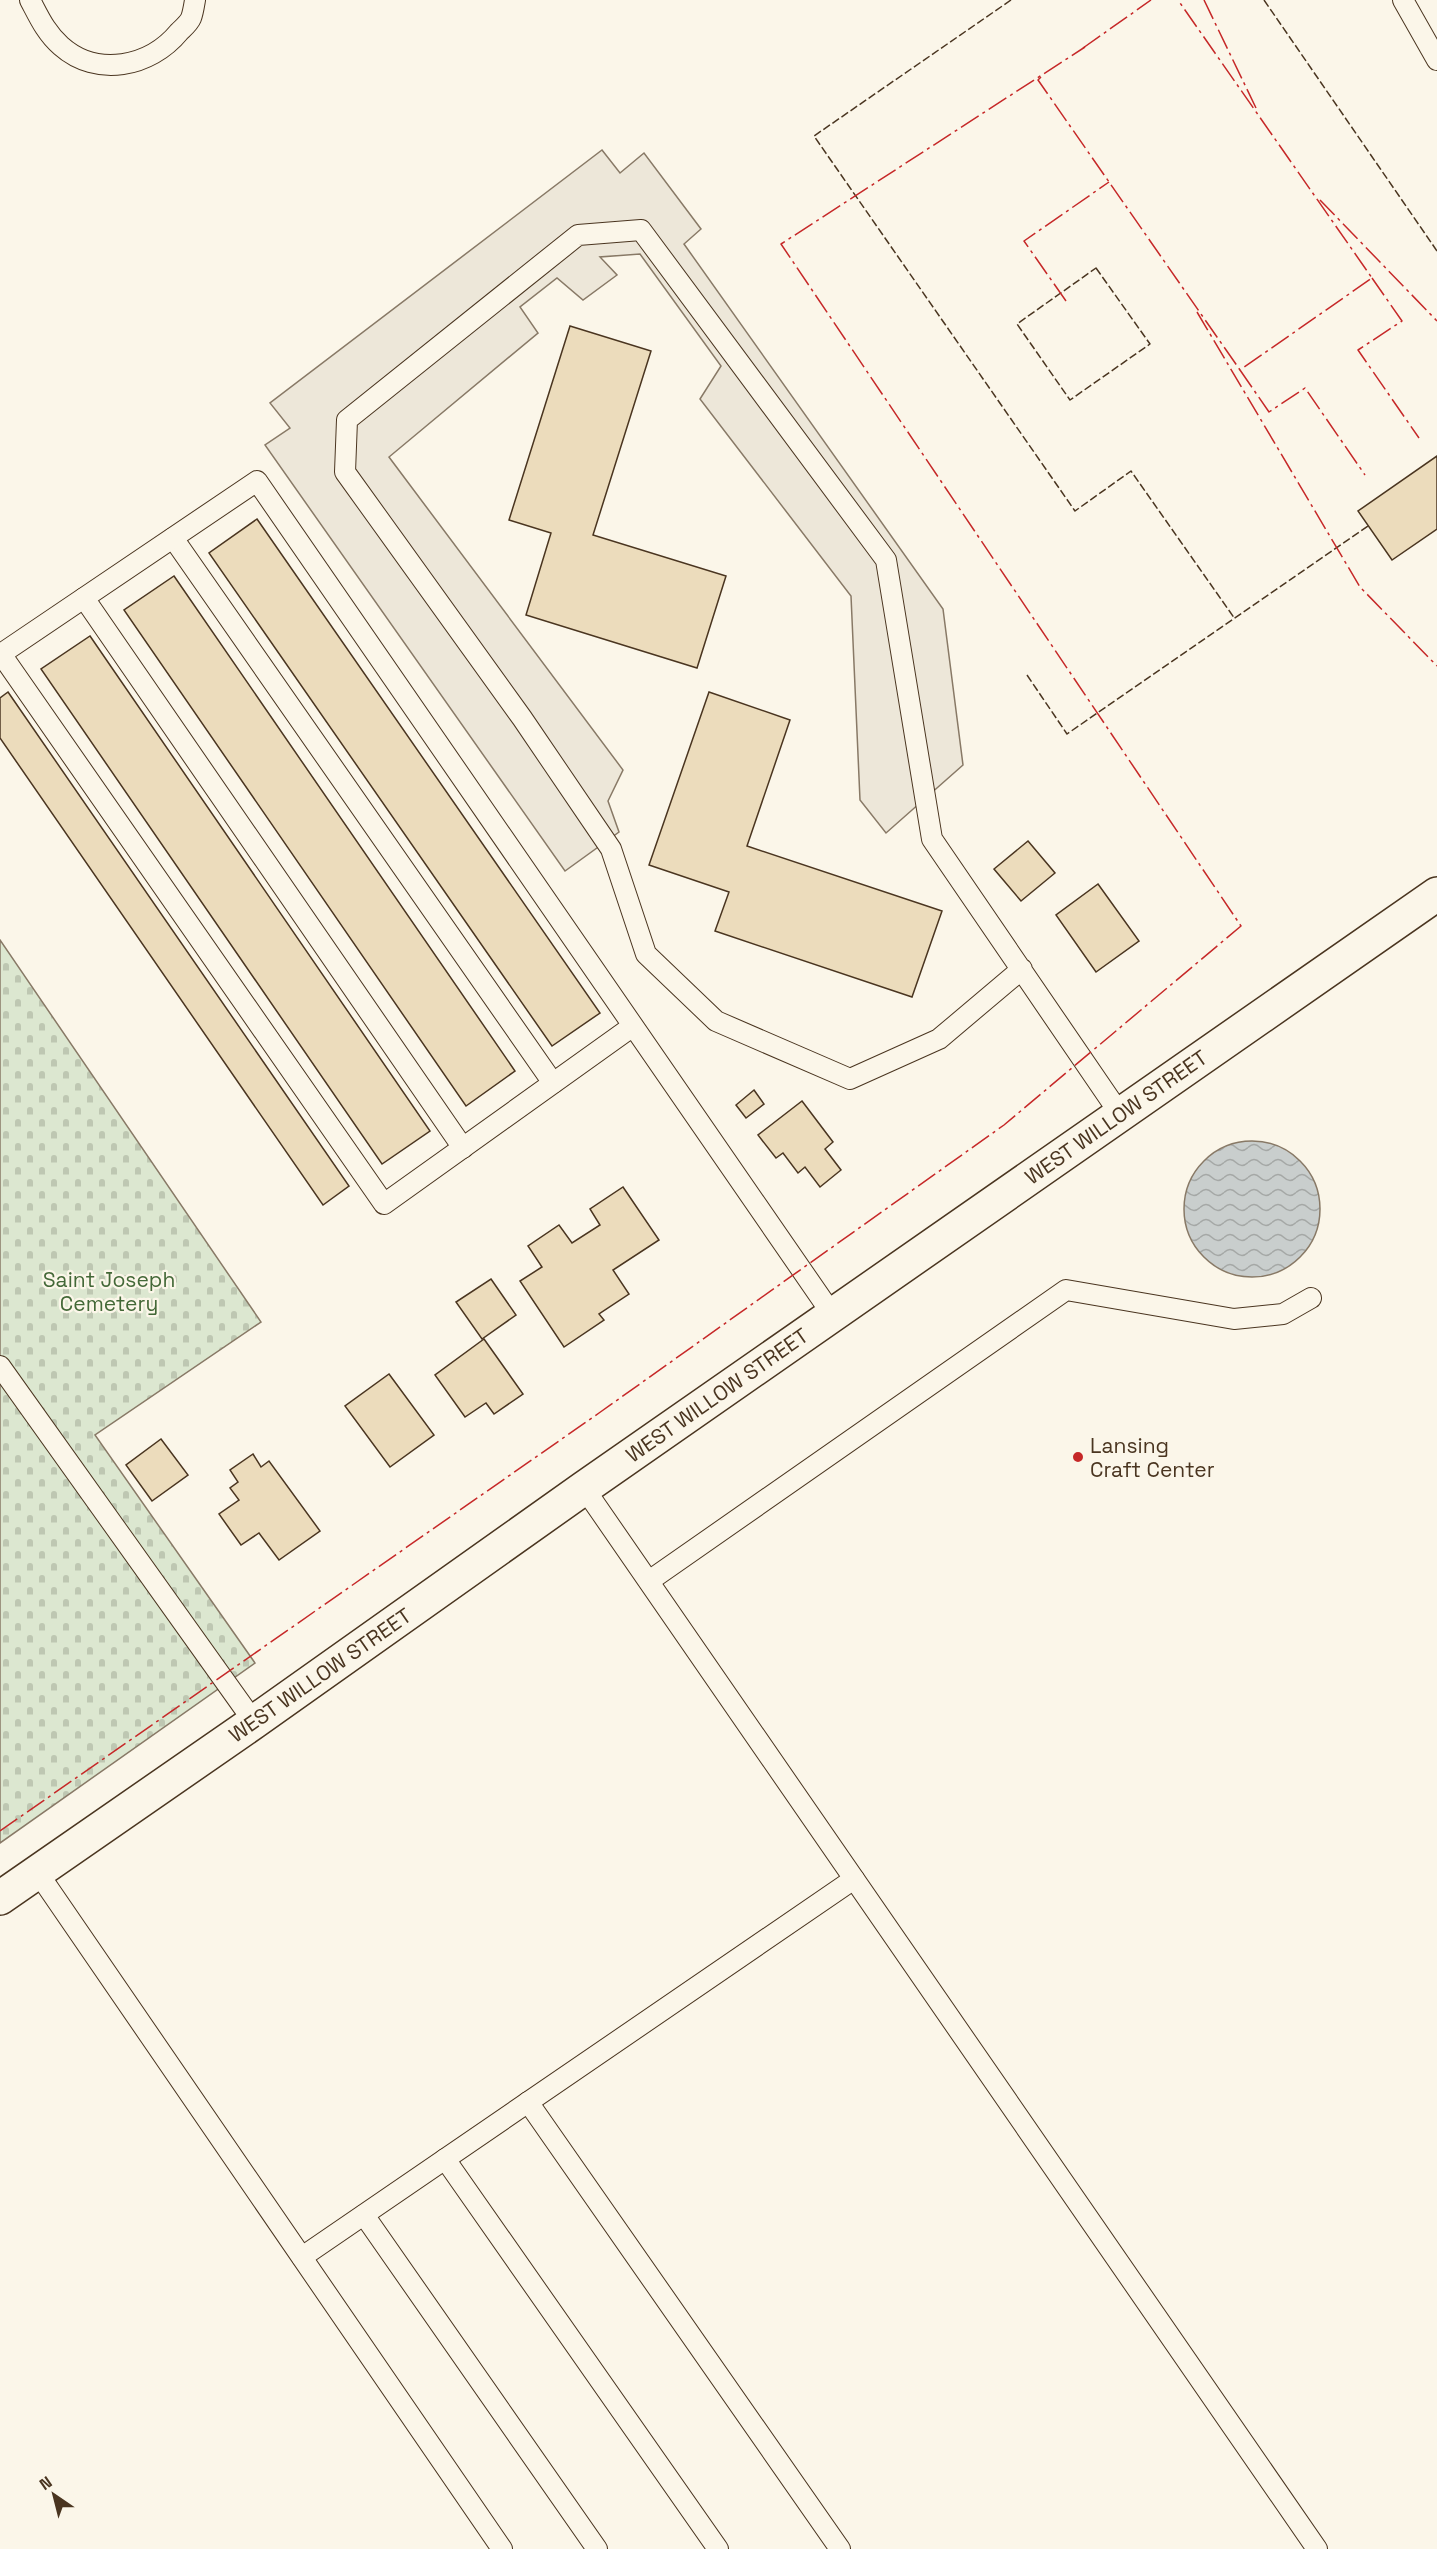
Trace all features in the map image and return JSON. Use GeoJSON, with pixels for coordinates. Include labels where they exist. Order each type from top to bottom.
{"type":"FeatureCollection","features":[{"type":"Feature","properties":{"kind":"street","name":"WEST WILLOW STREET"},"geometry":{"type":"LineString","coordinates":[[0,1898],[254,1722],[832,1314],[1437,894]]}},
{"type":"Feature","properties":{"kind":"lane"},"geometry":{"type":"LineString","coordinates":[[30,0],[42,25],[62,46],[83,59],[112,65],[141,61],[169,44],[191,19],[195,0]]}},
{"type":"Feature","properties":{"kind":"lane"},"geometry":{"type":"LineString","coordinates":[[1402,0],[1437,60]]}},
{"type":"Feature","properties":{"kind":"lane"},"geometry":{"type":"LineString","coordinates":[[1022,969],[939,1039],[850,1079],[716,1022],[646,954],[611,849],[522,718],[345,472],[347,420],[578,235],[642,230],[886,560],[932,839],[1022,969],[1120,1114]]}},
{"type":"Feature","properties":{"kind":"lane"},"geometry":{"type":"LineString","coordinates":[[633,1026],[384,1204],[1,654],[257,481],[832,1314]]}},
{"type":"Feature","properties":{"kind":"lane"},"geometry":{"type":"LineString","coordinates":[[172,538],[553,1083]]}},
{"type":"Feature","properties":{"kind":"lane"},"geometry":{"type":"LineString","coordinates":[[84,598],[463,1148]]}},
{"type":"Feature","properties":{"kind":"lane"},"geometry":{"type":"LineString","coordinates":[[649,1581],[1066,1290],[1234,1319],[1283,1314],[1311,1298]]}},
{"type":"Feature","properties":{"kind":"lane"},"geometry":{"type":"LineString","coordinates":[[0,1366],[254,1722]]}},
{"type":"Feature","properties":{"kind":"lane"},"geometry":{"type":"LineString","coordinates":[[584,1488],[1317,2549]]}},
{"type":"Feature","properties":{"kind":"lane"},"geometry":{"type":"LineString","coordinates":[[38,1873],[502,2549]]}},
{"type":"Feature","properties":{"kind":"lane"},"geometry":{"type":"LineString","coordinates":[[302,2257],[854,1879]]}},
{"type":"Feature","properties":{"kind":"lane"},"geometry":{"type":"LineString","coordinates":[[528,2102],[840,2549]]}},
{"type":"Feature","properties":{"kind":"lane"},"geometry":{"type":"LineString","coordinates":[[445,2159],[718,2549]]}},
{"type":"Feature","properties":{"kind":"lane"},"geometry":{"type":"LineString","coordinates":[[364,2215],[597,2549]]}},
{"type":"Feature","properties":{"kind":"green space","name":"Saint Joseph Cemetery"},"geometry":{"type":"Polygon","coordinates":[[[0,940],[261,1322],[95,1435],[255,1663],[0,1843],[0,940]]]}},
{"type":"Feature","properties":{"kind":"shaded area"},"geometry":{"type":"Polygon","coordinates":[[[602,150],[620,173],[644,153],[701,229],[684,244],[943,609],[963,765],[886,833],[860,800],[851,596],[700,399],[721,366],[640,254],[600,257],[617,275],[583,300],[557,278],[520,307],[538,333],[389,457],[623,770],[608,801],[619,832],[565,871],[265,445],[290,428],[270,403],[602,150]]]}},
{"type":"Feature","properties":{"kind":"water"},"geometry":{"type":"Polygon","coordinates":[[[1252,1141],[1278,1146],[1290,1152],[1300,1161],[1309,1171],[1315,1183],[1320,1209],[1315,1235],[1309,1247],[1300,1257],[1290,1266],[1278,1272],[1252,1277],[1226,1272],[1214,1266],[1204,1257],[1195,1247],[1189,1235],[1184,1209],[1189,1183],[1195,1171],[1204,1161],[1214,1152],[1226,1146],[1252,1141]]]}},
{"type":"Feature","properties":{"kind":"building"},"geometry":{"type":"Polygon","coordinates":[[[570,326],[651,351],[593,535],[726,576],[697,668],[526,615],[551,533],[509,520],[570,326]]]}},
{"type":"Feature","properties":{"kind":"building"},"geometry":{"type":"Polygon","coordinates":[[[1437,456],[1437,529],[1392,560],[1358,511],[1437,456]]]}},
{"type":"Feature","properties":{"kind":"building"},"geometry":{"type":"Polygon","coordinates":[[[257,519],[600,1013],[552,1046],[209,553],[257,519]]]}},
{"type":"Feature","properties":{"kind":"building"},"geometry":{"type":"Polygon","coordinates":[[[174,576],[515,1071],[466,1106],[124,610],[174,576]]]}},
{"type":"Feature","properties":{"kind":"building"},"geometry":{"type":"Polygon","coordinates":[[[90,636],[430,1131],[382,1164],[41,669],[90,636]]]}},
{"type":"Feature","properties":{"kind":"building"},"geometry":{"type":"Polygon","coordinates":[[[8,692],[349,1186],[323,1205],[0,738],[0,698],[8,692]]]}},
{"type":"Feature","properties":{"kind":"building"},"geometry":{"type":"Polygon","coordinates":[[[709,692],[790,720],[747,846],[942,911],[912,997],[715,931],[729,892],[649,865],[709,692]]]}},
{"type":"Feature","properties":{"kind":"building"},"geometry":{"type":"Polygon","coordinates":[[[1028,841],[1055,873],[1021,901],[994,869],[1028,841]]]}},
{"type":"Feature","properties":{"kind":"building"},"geometry":{"type":"Polygon","coordinates":[[[1098,884],[1139,941],[1096,972],[1056,915],[1098,884]]]}},
{"type":"Feature","properties":{"kind":"building"},"geometry":{"type":"Polygon","coordinates":[[[754,1090],[764,1104],[746,1118],[736,1105],[754,1090]]]}},
{"type":"Feature","properties":{"kind":"building"},"geometry":{"type":"Polygon","coordinates":[[[802,1101],[833,1142],[825,1149],[841,1170],[820,1187],[805,1167],[798,1173],[783,1153],[776,1158],[758,1135],[802,1101]]]}},
{"type":"Feature","properties":{"kind":"building"},"geometry":{"type":"Polygon","coordinates":[[[623,1187],[659,1240],[613,1270],[629,1294],[599,1314],[604,1320],[564,1347],[520,1281],[542,1267],[528,1246],[559,1225],[572,1243],[600,1225],[590,1209],[623,1187]]]}},
{"type":"Feature","properties":{"kind":"building"},"geometry":{"type":"Polygon","coordinates":[[[491,1279],[516,1315],[482,1339],[456,1302],[491,1279]]]}},
{"type":"Feature","properties":{"kind":"building"},"geometry":{"type":"Polygon","coordinates":[[[484,1339],[523,1394],[494,1414],[486,1403],[465,1417],[435,1375],[484,1339]]]}},
{"type":"Feature","properties":{"kind":"building"},"geometry":{"type":"Polygon","coordinates":[[[389,1374],[434,1435],[390,1467],[345,1406],[389,1374]]]}},
{"type":"Feature","properties":{"kind":"building"},"geometry":{"type":"Polygon","coordinates":[[[161,1439],[188,1475],[152,1501],[126,1465],[161,1439]]]}},
{"type":"Feature","properties":{"kind":"building"},"geometry":{"type":"Polygon","coordinates":[[[253,1454],[261,1467],[269,1461],[320,1531],[279,1560],[259,1533],[241,1545],[219,1514],[239,1500],[230,1488],[238,1482],[230,1470],[253,1454]]]}},
{"type":"Feature","properties":{"kind":"fence"},"geometry":{"type":"LineString","coordinates":[[1011,0],[814,136],[1075,511],[1131,471],[1235,619]]}},
{"type":"Feature","properties":{"kind":"fence"},"geometry":{"type":"LineString","coordinates":[[1264,0],[1437,251]]}},
{"type":"Feature","properties":{"kind":"fence"},"geometry":{"type":"LineString","coordinates":[[1096,268],[1150,344],[1070,400],[1017,324],[1096,268]]}},
{"type":"Feature","properties":{"kind":"fence"},"geometry":{"type":"LineString","coordinates":[[1027,675],[1067,734],[1368,526]]}},
{"type":"Feature","properties":{"kind":"power"},"geometry":{"type":"LineString","coordinates":[[1083,48],[1151,0]]}},
{"type":"Feature","properties":{"kind":"power"},"geometry":{"type":"LineString","coordinates":[[1041,77],[1038,80],[1240,370],[1372,278],[1178,0]]}},
{"type":"Feature","properties":{"kind":"power"},"geometry":{"type":"LineString","coordinates":[[1204,0],[1256,108]]}},
{"type":"Feature","properties":{"kind":"power"},"geometry":{"type":"LineString","coordinates":[[0,1831],[599,1413],[1004,1125],[1241,926],[781,244],[1085,47]]}},
{"type":"Feature","properties":{"kind":"power"},"geometry":{"type":"LineString","coordinates":[[1066,301],[1024,241],[1109,182]]}},
{"type":"Feature","properties":{"kind":"power"},"geometry":{"type":"LineString","coordinates":[[1320,200],[1437,321]]}},
{"type":"Feature","properties":{"kind":"power"},"geometry":{"type":"LineString","coordinates":[[1372,278],[1402,321],[1358,350],[1419,438]]}},
{"type":"Feature","properties":{"kind":"power"},"geometry":{"type":"LineString","coordinates":[[1197,312],[1360,587],[1437,666]]}},
{"type":"Feature","properties":{"kind":"power"},"geometry":{"type":"LineString","coordinates":[[1240,370],[1269,412],[1305,388],[1365,475]]}},
{"type":"Feature","properties":{"kind":"place","name":"Lansing Craft Center"},"geometry":{"type":"Point","coordinates":[1078,1457]}}]}
